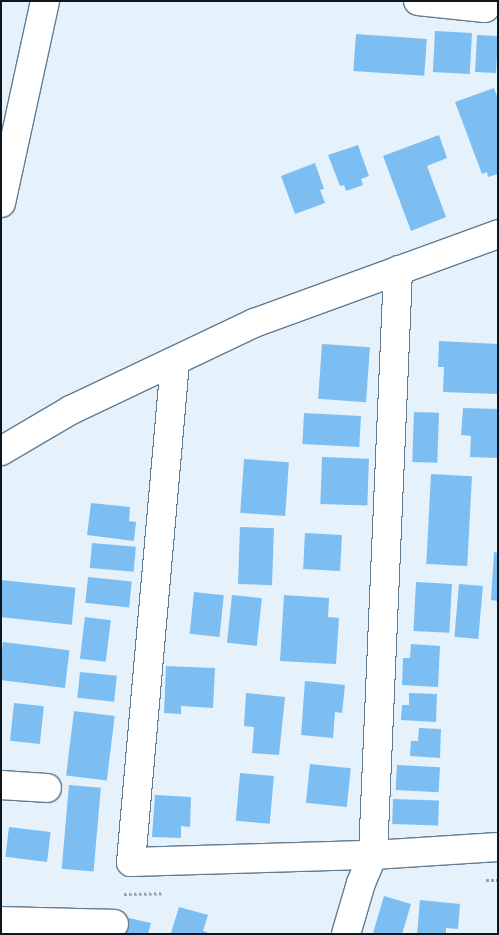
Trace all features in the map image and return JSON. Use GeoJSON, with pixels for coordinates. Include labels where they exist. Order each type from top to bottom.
{"type":"FeatureCollection","features":[{"type":"Feature","properties":{"kind":"street"},"geometry":{"type":"LineString","coordinates":[[1,203],[45,1]]}},
{"type":"Feature","properties":{"kind":"street"},"geometry":{"type":"LineString","coordinates":[[418,1],[485,8],[486,1]]}},
{"type":"Feature","properties":{"kind":"street"},"geometry":{"type":"LineString","coordinates":[[1,451],[71,410],[254,323],[498,234]]}},
{"type":"Feature","properties":{"kind":"street"},"geometry":{"type":"LineString","coordinates":[[346,934],[361,882],[373,855],[398,271]]}},
{"type":"Feature","properties":{"kind":"street"},"geometry":{"type":"LineString","coordinates":[[174,362],[131,862],[373,855],[498,846]]}},
{"type":"Feature","properties":{"kind":"street"},"geometry":{"type":"LineString","coordinates":[[1,785],[47,788]]}},
{"type":"Feature","properties":{"kind":"street"},"geometry":{"type":"LineString","coordinates":[[1,921],[114,924]]}},
{"type":"Feature","properties":{"kind":"building"},"geometry":{"type":"Polygon","coordinates":[[[435,31],[472,33],[470,74],[433,72],[435,31]]]}},
{"type":"Feature","properties":{"kind":"building"},"geometry":{"type":"Polygon","coordinates":[[[356,34],[427,39],[424,76],[353,71],[356,34]]]}},
{"type":"Feature","properties":{"kind":"building"},"geometry":{"type":"Polygon","coordinates":[[[477,35],[498,36],[496,73],[475,72],[477,35]]]}},
{"type":"Feature","properties":{"kind":"building"},"geometry":{"type":"Polygon","coordinates":[[[494,88],[498,99],[498,174],[488,177],[487,172],[482,174],[455,102],[494,88]]]}},
{"type":"Feature","properties":{"kind":"building"},"geometry":{"type":"Polygon","coordinates":[[[439,135],[447,158],[427,166],[446,217],[411,231],[383,156],[439,135]]]}},
{"type":"Feature","properties":{"kind":"building"},"geometry":{"type":"Polygon","coordinates":[[[358,145],[369,176],[361,179],[363,185],[346,191],[344,185],[340,186],[328,155],[358,145]]]}},
{"type":"Feature","properties":{"kind":"building"},"geometry":{"type":"Polygon","coordinates":[[[315,163],[324,189],[320,190],[325,203],[295,214],[281,176],[315,163]]]}},
{"type":"Feature","properties":{"kind":"building"},"geometry":{"type":"Polygon","coordinates":[[[439,341],[498,344],[498,394],[443,392],[444,367],[438,367],[439,341]]]}},
{"type":"Feature","properties":{"kind":"building"},"geometry":{"type":"Polygon","coordinates":[[[322,344],[370,347],[366,402],[318,399],[322,344]]]}},
{"type":"Feature","properties":{"kind":"building"},"geometry":{"type":"Polygon","coordinates":[[[463,408],[498,409],[498,458],[470,457],[471,436],[461,435],[463,408]]]}},
{"type":"Feature","properties":{"kind":"building"},"geometry":{"type":"Polygon","coordinates":[[[414,412],[439,413],[437,463],[412,462],[414,412]]]}},
{"type":"Feature","properties":{"kind":"building"},"geometry":{"type":"Polygon","coordinates":[[[304,413],[361,416],[359,447],[302,444],[304,413]]]}},
{"type":"Feature","properties":{"kind":"building"},"geometry":{"type":"Polygon","coordinates":[[[322,457],[369,459],[367,506],[320,504],[322,457]]]}},
{"type":"Feature","properties":{"kind":"building"},"geometry":{"type":"Polygon","coordinates":[[[244,459],[289,462],[285,516],[240,513],[244,459]]]}},
{"type":"Feature","properties":{"kind":"building"},"geometry":{"type":"Polygon","coordinates":[[[431,474],[472,476],[467,566],[426,564],[431,474]]]}},
{"type":"Feature","properties":{"kind":"building"},"geometry":{"type":"Polygon","coordinates":[[[91,503],[130,507],[129,521],[136,522],[134,541],[87,535],[91,503]]]}},
{"type":"Feature","properties":{"kind":"building"},"geometry":{"type":"Polygon","coordinates":[[[240,527],[274,528],[272,585],[238,584],[240,527]]]}},
{"type":"Feature","properties":{"kind":"building"},"geometry":{"type":"Polygon","coordinates":[[[305,533],[342,535],[340,571],[303,569],[305,533]]]}},
{"type":"Feature","properties":{"kind":"building"},"geometry":{"type":"Polygon","coordinates":[[[92,543],[136,547],[134,572],[90,568],[92,543]]]}},
{"type":"Feature","properties":{"kind":"building"},"geometry":{"type":"Polygon","coordinates":[[[494,552],[498,553],[498,601],[491,600],[494,552]]]}},
{"type":"Feature","properties":{"kind":"building"},"geometry":{"type":"Polygon","coordinates":[[[88,577],[132,582],[129,607],[85,603],[88,577]]]}},
{"type":"Feature","properties":{"kind":"building"},"geometry":{"type":"Polygon","coordinates":[[[1,580],[76,588],[72,625],[1,617],[1,580]]]}},
{"type":"Feature","properties":{"kind":"building"},"geometry":{"type":"Polygon","coordinates":[[[416,582],[452,584],[449,633],[413,631],[416,582]]]}},
{"type":"Feature","properties":{"kind":"building"},"geometry":{"type":"Polygon","coordinates":[[[459,584],[483,586],[478,639],[454,637],[459,584]]]}},
{"type":"Feature","properties":{"kind":"building"},"geometry":{"type":"Polygon","coordinates":[[[194,592],[224,595],[219,637],[190,634],[194,592]]]}},
{"type":"Feature","properties":{"kind":"building"},"geometry":{"type":"Polygon","coordinates":[[[232,595],[262,598],[257,646],[227,643],[232,595]]]}},
{"type":"Feature","properties":{"kind":"building"},"geometry":{"type":"Polygon","coordinates":[[[284,595],[329,598],[328,617],[339,618],[336,664],[280,661],[284,595]]]}},
{"type":"Feature","properties":{"kind":"building"},"geometry":{"type":"Polygon","coordinates":[[[85,617],[111,620],[106,662],[80,659],[85,617]]]}},
{"type":"Feature","properties":{"kind":"building"},"geometry":{"type":"Polygon","coordinates":[[[3,642],[70,650],[65,688],[1,680],[3,642]]]}},
{"type":"Feature","properties":{"kind":"building"},"geometry":{"type":"Polygon","coordinates":[[[411,644],[440,646],[438,687],[402,685],[403,658],[410,658],[411,644]]]}},
{"type":"Feature","properties":{"kind":"building"},"geometry":{"type":"Polygon","coordinates":[[[166,666],[215,668],[213,708],[181,706],[181,714],[164,713],[166,666]]]}},
{"type":"Feature","properties":{"kind":"building"},"geometry":{"type":"Polygon","coordinates":[[[80,672],[117,676],[114,702],[77,698],[80,672]]]}},
{"type":"Feature","properties":{"kind":"building"},"geometry":{"type":"Polygon","coordinates":[[[305,681],[345,685],[342,713],[335,712],[333,738],[301,735],[305,681]]]}},
{"type":"Feature","properties":{"kind":"building"},"geometry":{"type":"Polygon","coordinates":[[[246,693],[285,697],[279,755],[252,753],[254,727],[244,726],[246,693]]]}},
{"type":"Feature","properties":{"kind":"building"},"geometry":{"type":"Polygon","coordinates":[[[409,693],[437,694],[436,722],[401,720],[402,705],[409,705],[409,693]]]}},
{"type":"Feature","properties":{"kind":"building"},"geometry":{"type":"Polygon","coordinates":[[[14,703],[44,706],[40,744],[10,741],[14,703]]]}},
{"type":"Feature","properties":{"kind":"building"},"geometry":{"type":"Polygon","coordinates":[[[74,711],[115,716],[107,781],[66,776],[74,711]]]}},
{"type":"Feature","properties":{"kind":"building"},"geometry":{"type":"Polygon","coordinates":[[[419,728],[441,729],[440,758],[410,756],[411,741],[418,741],[419,728]]]}},
{"type":"Feature","properties":{"kind":"building"},"geometry":{"type":"Polygon","coordinates":[[[310,764],[351,768],[347,807],[306,803],[310,764]]]}},
{"type":"Feature","properties":{"kind":"building"},"geometry":{"type":"Polygon","coordinates":[[[397,765],[440,767],[439,792],[396,790],[397,765]]]}},
{"type":"Feature","properties":{"kind":"building"},"geometry":{"type":"Polygon","coordinates":[[[240,773],[274,776],[270,824],[236,821],[240,773]]]}},
{"type":"Feature","properties":{"kind":"building"},"geometry":{"type":"Polygon","coordinates":[[[69,785],[101,788],[94,871],[62,869],[69,785]]]}},
{"type":"Feature","properties":{"kind":"building"},"geometry":{"type":"Polygon","coordinates":[[[155,795],[191,797],[190,827],[181,826],[181,838],[152,837],[155,795]]]}},
{"type":"Feature","properties":{"kind":"building"},"geometry":{"type":"Polygon","coordinates":[[[393,799],[439,801],[438,826],[392,824],[393,799]]]}},
{"type":"Feature","properties":{"kind":"building"},"geometry":{"type":"Polygon","coordinates":[[[9,827],[51,832],[47,862],[5,857],[9,827]]]}},
{"type":"Feature","properties":{"kind":"building"},"geometry":{"type":"Polygon","coordinates":[[[384,896],[411,904],[402,934],[373,933],[384,896]]]}},
{"type":"Feature","properties":{"kind":"building"},"geometry":{"type":"Polygon","coordinates":[[[420,900],[460,904],[458,929],[446,928],[446,934],[417,934],[420,900]]]}},
{"type":"Feature","properties":{"kind":"building"},"geometry":{"type":"Polygon","coordinates":[[[179,907],[208,915],[203,931],[211,934],[171,933],[179,907]]]}},
{"type":"Feature","properties":{"kind":"building"},"geometry":{"type":"Polygon","coordinates":[[[124,917],[151,923],[148,934],[121,934],[124,917]]]}}]}
